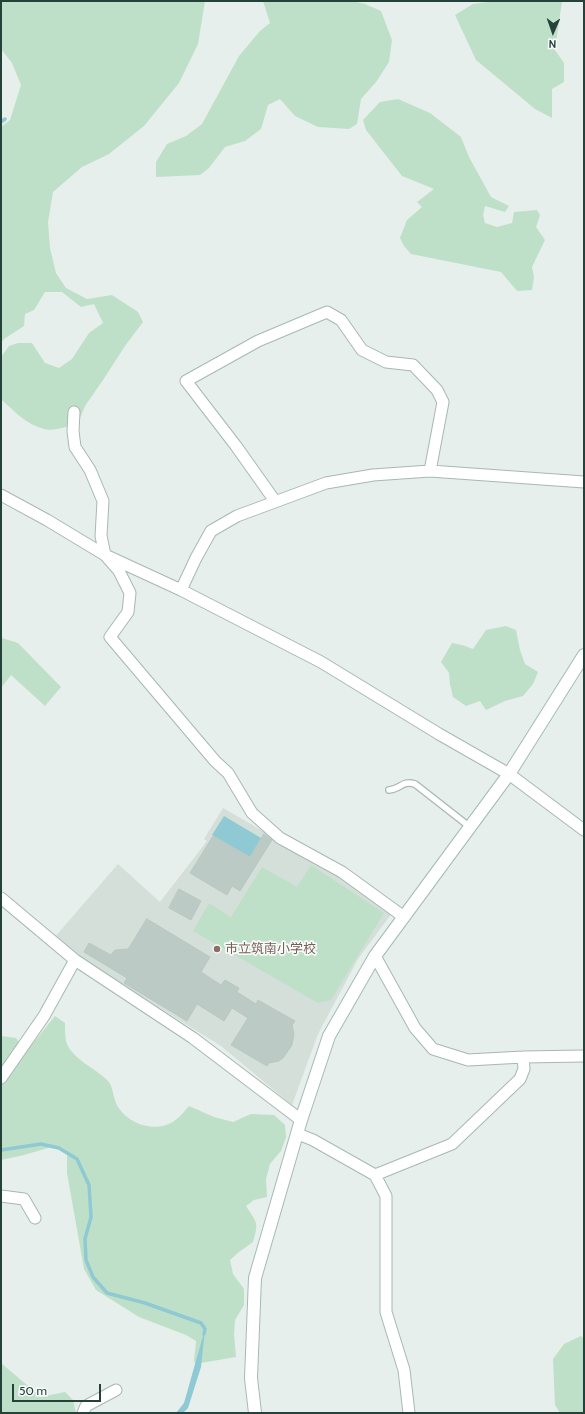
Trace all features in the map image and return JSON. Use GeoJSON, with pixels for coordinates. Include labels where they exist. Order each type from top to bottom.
{"type":"FeatureCollection","features":[{"type":"Feature","properties":{"kind":"street"},"geometry":{"type":"LineString","coordinates":[[275,501],[236,446],[186,381],[258,341],[327,312],[341,320],[362,350],[386,362],[413,365],[437,390],[443,402],[430,471]]}},
{"type":"Feature","properties":{"kind":"street"},"geometry":{"type":"LineString","coordinates":[[74,412],[73,431],[75,447],[90,470],[103,501],[101,536],[105,555],[119,570],[130,593],[128,612],[110,637],[215,761],[228,773],[252,813],[280,838],[342,872],[404,917]]}},
{"type":"Feature","properties":{"kind":"street"},"geometry":{"type":"LineString","coordinates":[[181,590],[211,531],[237,516],[326,483],[373,475],[430,471],[584,482]]}},
{"type":"Feature","properties":{"kind":"street"},"geometry":{"type":"LineString","coordinates":[[1,495],[47,520],[105,555],[181,590],[321,662],[439,734],[509,774],[584,830]]}},
{"type":"Feature","properties":{"kind":"street"},"geometry":{"type":"LineString","coordinates":[[255,1413],[251,1378],[255,1278],[301,1120],[329,1036],[376,956],[509,774],[584,655]]}},
{"type":"Feature","properties":{"kind":"street"},"geometry":{"type":"LineString","coordinates":[[1,898],[75,960],[193,1038],[301,1120]]}},
{"type":"Feature","properties":{"kind":"street"},"geometry":{"type":"LineString","coordinates":[[376,956],[415,1028],[433,1050],[468,1060],[584,1056]]}},
{"type":"Feature","properties":{"kind":"street"},"geometry":{"type":"LineString","coordinates":[[1,1078],[44,1016],[75,960]]}},
{"type":"Feature","properties":{"kind":"street"},"geometry":{"type":"LineString","coordinates":[[375,1175],[452,1144],[520,1079],[524,1069],[523,1057]]}},
{"type":"Feature","properties":{"kind":"street"},"geometry":{"type":"LineString","coordinates":[[298,1134],[313,1140],[375,1175],[386,1196],[386,1312],[404,1370],[409,1413]]}},
{"type":"Feature","properties":{"kind":"street"},"geometry":{"type":"LineString","coordinates":[[1,1196],[24,1199],[35,1218]]}},
{"type":"Feature","properties":{"kind":"street"},"geometry":{"type":"LineString","coordinates":[[83,1413],[86,1406],[116,1390]]}},
{"type":"Feature","properties":{"kind":"lane"},"geometry":{"type":"LineString","coordinates":[[389,790],[396,790],[404,783],[409,782],[415,784],[470,827]]}},
{"type":"Feature","properties":{"kind":"shaded area","name":"市立筑南小学校"},"geometry":{"type":"Polygon","coordinates":[[[223,808],[353,883],[392,913],[358,959],[318,1034],[292,1105],[221,1046],[83,960],[54,938],[118,864],[160,902],[207,841],[204,839],[223,808]]]}},
{"type":"Feature","properties":{"kind":"green space"},"geometry":{"type":"Polygon","coordinates":[[[1,1],[205,1],[198,44],[179,83],[144,126],[109,154],[82,167],[53,192],[48,222],[50,248],[56,273],[66,288],[87,299],[112,295],[138,312],[143,322],[85,406],[78,423],[48,430],[38,427],[21,417],[2,400],[1,357],[9,346],[18,343],[32,343],[45,363],[59,368],[72,359],[89,333],[103,323],[94,304],[81,307],[62,292],[45,292],[34,310],[25,314],[24,326],[4,339],[1,343],[1,127],[10,120],[21,85],[12,63],[1,49],[1,1]]]}},
{"type":"Feature","properties":{"kind":"green space"},"geometry":{"type":"Polygon","coordinates":[[[263,1],[352,1],[365,4],[381,11],[392,40],[389,62],[376,82],[361,99],[357,124],[349,129],[318,127],[295,116],[280,99],[268,105],[261,129],[245,141],[225,147],[209,168],[200,175],[156,177],[156,162],[167,144],[186,136],[202,124],[239,56],[260,31],[270,23],[263,1]]]}},
{"type":"Feature","properties":{"kind":"green space"},"geometry":{"type":"Polygon","coordinates":[[[496,1],[562,1],[555,50],[564,63],[564,82],[552,89],[552,118],[535,109],[476,60],[455,15],[473,4],[496,1]]]}},
{"type":"Feature","properties":{"kind":"green space"},"geometry":{"type":"Polygon","coordinates":[[[398,99],[430,113],[461,137],[469,157],[491,197],[509,206],[505,212],[485,206],[483,215],[485,223],[497,227],[512,223],[514,212],[537,210],[540,215],[536,227],[545,240],[532,267],[534,277],[532,290],[517,291],[501,272],[411,254],[404,246],[400,238],[407,220],[422,207],[417,202],[434,189],[402,176],[366,130],[363,120],[380,102],[398,99]]]}},
{"type":"Feature","properties":{"kind":"green space"},"geometry":{"type":"Polygon","coordinates":[[[506,626],[516,630],[520,650],[525,664],[538,672],[533,684],[523,696],[505,701],[486,710],[480,701],[466,706],[453,697],[449,673],[441,662],[452,643],[473,649],[486,630],[506,626]]]}},
{"type":"Feature","properties":{"kind":"green space"},"geometry":{"type":"Polygon","coordinates":[[[2,638],[18,643],[61,687],[45,706],[11,675],[1,688],[2,638]]]}},
{"type":"Feature","properties":{"kind":"green space"},"geometry":{"type":"Polygon","coordinates":[[[311,865],[384,913],[331,1000],[318,1003],[193,931],[209,903],[231,917],[262,867],[297,887],[311,865]]]}},
{"type":"Feature","properties":{"kind":"green space"},"geometry":{"type":"Polygon","coordinates":[[[55,1016],[65,1023],[66,1041],[73,1053],[108,1081],[116,1103],[120,1109],[125,1115],[137,1123],[152,1127],[170,1124],[176,1120],[189,1106],[214,1117],[233,1122],[251,1114],[274,1115],[285,1125],[286,1137],[281,1151],[270,1164],[266,1179],[267,1197],[254,1200],[246,1206],[256,1223],[253,1242],[230,1260],[233,1274],[244,1289],[244,1305],[235,1320],[234,1334],[236,1357],[195,1364],[196,1341],[186,1335],[139,1317],[96,1290],[84,1269],[67,1173],[67,1151],[60,1147],[48,1148],[1,1160],[1,1085],[5,1080],[1,1076],[1,1036],[16,1038],[26,1052],[55,1016]]]}},
{"type":"Feature","properties":{"kind":"green space"},"geometry":{"type":"Polygon","coordinates":[[[581,1336],[584,1339],[584,1413],[560,1413],[555,1405],[553,1359],[564,1344],[581,1336]]]}},
{"type":"Feature","properties":{"kind":"green space"},"geometry":{"type":"Polygon","coordinates":[[[1,1363],[41,1397],[65,1392],[73,1400],[76,1413],[1,1413],[1,1363]]]}},
{"type":"Feature","properties":{"kind":"water"},"geometry":{"type":"Polygon","coordinates":[[[224,816],[261,838],[250,857],[212,835],[224,816]]]}},
{"type":"Feature","properties":{"kind":"water"},"geometry":{"type":"Polygon","coordinates":[[[205,1329],[201,1367],[188,1408],[183,1413],[176,1413],[184,1403],[205,1329]]]}},
{"type":"Feature","properties":{"kind":"building"},"geometry":{"type":"Polygon","coordinates":[[[264,834],[272,840],[240,891],[232,886],[227,895],[190,873],[213,836],[250,857],[264,834]]]}},
{"type":"Feature","properties":{"kind":"building"},"geometry":{"type":"Polygon","coordinates":[[[179,889],[201,901],[191,920],[169,908],[179,889]]]}},
{"type":"Feature","properties":{"kind":"building"},"geometry":{"type":"Polygon","coordinates":[[[147,919],[210,957],[201,972],[221,985],[225,980],[239,988],[237,992],[256,1004],[258,1000],[295,1021],[292,1025],[294,1034],[292,1045],[283,1058],[279,1061],[269,1063],[267,1066],[231,1045],[248,1018],[232,1008],[224,1021],[197,1004],[187,1021],[124,983],[127,978],[84,952],[89,943],[111,955],[115,950],[128,949],[147,919]]]}},
{"type":"Feature","properties":{"kind":"waterway"},"geometry":{"type":"LineString","coordinates":[[1,122],[5,119]]}},
{"type":"Feature","properties":{"kind":"waterway"},"geometry":{"type":"LineString","coordinates":[[1,1150],[41,1144],[59,1148],[77,1159],[89,1185],[91,1217],[85,1239],[86,1260],[93,1277],[107,1293],[145,1303],[201,1323],[205,1329],[204,1334]]}},
{"type":"Feature","properties":{"kind":"place","name":"市立筑南小学校"},"geometry":{"type":"Point","coordinates":[217,949]}}]}
